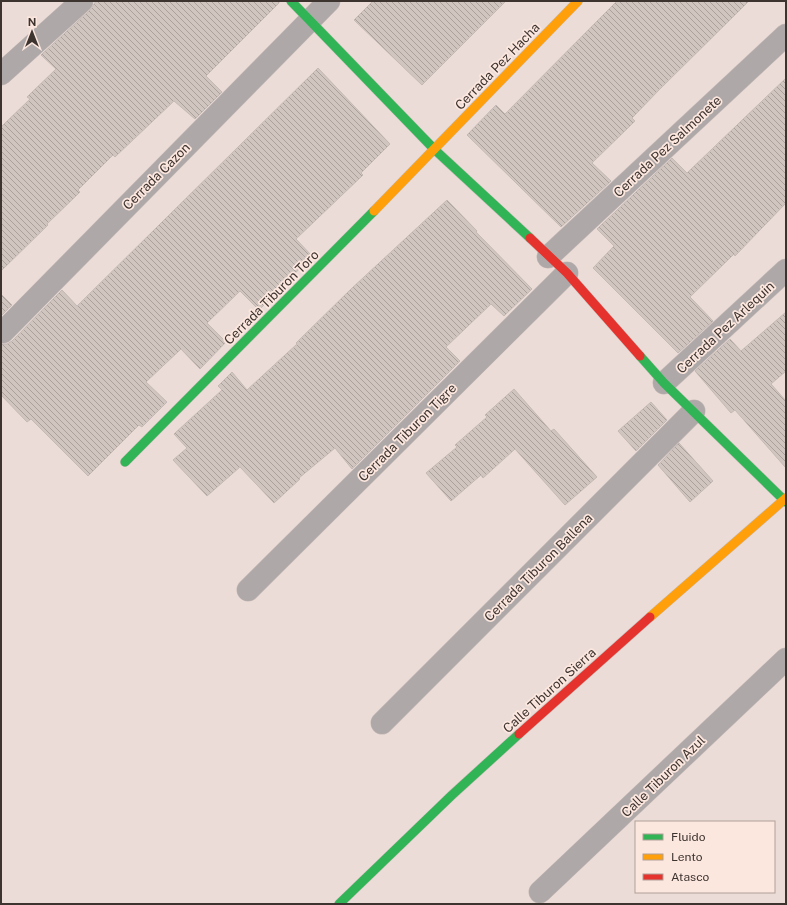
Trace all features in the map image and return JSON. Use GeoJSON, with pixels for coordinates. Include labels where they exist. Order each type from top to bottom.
{"type":"FeatureCollection","features":[{"type":"Feature","properties":{"kind":"street"},"geometry":{"type":"LineString","coordinates":[[1,74],[82,1]]}},
{"type":"Feature","properties":{"kind":"street"},"geometry":{"type":"LineString","coordinates":[[291,1],[435,150],[567,274],[664,383],[694,411],[785,503]]}},
{"type":"Feature","properties":{"kind":"street","name":"Cerrada Cazon"},"geometry":{"type":"LineString","coordinates":[[3,332],[329,1]]}},
{"type":"Feature","properties":{"kind":"street","name":"Cerrada Pez Hacha"},"geometry":{"type":"LineString","coordinates":[[435,150],[578,1]]}},
{"type":"Feature","properties":{"kind":"street","name":"Cerrada Pez Salmonete"},"geometry":{"type":"LineString","coordinates":[[548,257],[786,35]]}},
{"type":"Feature","properties":{"kind":"street","name":"Cerrada Tiburon Toro"},"geometry":{"type":"LineString","coordinates":[[125,462],[435,150]]}},
{"type":"Feature","properties":{"kind":"street","name":"Cerrada Pez Arlequin"},"geometry":{"type":"LineString","coordinates":[[664,383],[786,270]]}},
{"type":"Feature","properties":{"kind":"street","name":"Cerrada Tiburon Tigre"},"geometry":{"type":"LineString","coordinates":[[248,590],[567,274]]}},
{"type":"Feature","properties":{"kind":"street","name":"Cerrada Tiburon Ballena"},"geometry":{"type":"LineString","coordinates":[[382,723],[694,411]]}},
{"type":"Feature","properties":{"kind":"street","name":"Calle Tiburon Sierra"},"geometry":{"type":"LineString","coordinates":[[339,904],[452,795],[622,641],[785,503]]}},
{"type":"Feature","properties":{"kind":"street","name":"Calle Tiburon Azul"},"geometry":{"type":"LineString","coordinates":[[540,892],[786,659]]}},
{"type":"Feature","properties":{"kind":"building"},"geometry":{"type":"Polygon","coordinates":[[[96,1],[279,1],[279,3],[206,76],[222,92],[195,119],[174,101],[115,157],[113,155],[78,190],[80,192],[1,271],[1,127],[30,99],[27,97],[56,69],[41,55],[90,10],[96,1]]]}},
{"type":"Feature","properties":{"kind":"building"},"geometry":{"type":"Polygon","coordinates":[[[373,1],[506,1],[422,85],[354,20],[373,1]]]}},
{"type":"Feature","properties":{"kind":"building"},"geometry":{"type":"Polygon","coordinates":[[[617,1],[749,1],[659,90],[632,118],[635,121],[592,163],[611,181],[561,227],[467,135],[496,105],[505,114],[617,1]]]}},
{"type":"Feature","properties":{"kind":"building"},"geometry":{"type":"Polygon","coordinates":[[[318,68],[390,144],[361,173],[363,175],[296,239],[312,256],[259,310],[240,291],[207,323],[226,342],[200,369],[181,349],[146,382],[167,402],[142,427],[139,425],[88,476],[31,419],[27,422],[1,395],[1,344],[7,344],[12,341],[62,290],[77,306],[318,68]]]}},
{"type":"Feature","properties":{"kind":"building"},"geometry":{"type":"Polygon","coordinates":[[[786,78],[786,203],[735,256],[734,254],[690,297],[713,321],[678,353],[593,268],[614,246],[597,229],[672,158],[687,173],[786,78]]]}},
{"type":"Feature","properties":{"kind":"building"},"geometry":{"type":"Polygon","coordinates":[[[447,200],[532,289],[504,316],[491,304],[446,347],[460,361],[352,469],[335,448],[299,478],[300,479],[274,503],[240,467],[207,496],[173,460],[187,448],[174,434],[222,390],[218,386],[232,372],[247,390],[297,344],[296,343],[351,289],[447,200]]]}},
{"type":"Feature","properties":{"kind":"building"},"geometry":{"type":"Polygon","coordinates":[[[1,294],[12,305],[1,316],[1,294]]]}},
{"type":"Feature","properties":{"kind":"building"},"geometry":{"type":"Polygon","coordinates":[[[786,312],[786,371],[771,384],[786,401],[786,468],[735,410],[731,413],[695,371],[730,339],[741,351],[786,312]]]}},
{"type":"Feature","properties":{"kind":"building"},"geometry":{"type":"Polygon","coordinates":[[[514,389],[551,431],[554,429],[597,477],[565,505],[515,449],[483,478],[481,475],[451,501],[426,473],[457,447],[455,445],[487,417],[485,415],[514,389]]]}},
{"type":"Feature","properties":{"kind":"building"},"geometry":{"type":"Polygon","coordinates":[[[651,402],[667,420],[636,451],[618,431],[651,402]]]}},
{"type":"Feature","properties":{"kind":"building"},"geometry":{"type":"Polygon","coordinates":[[[679,443],[713,481],[690,502],[658,465],[679,443]]]}},
{"type":"Feature","properties":{"kind":"traffic: fast"},"geometry":{"type":"LineString","coordinates":[[291,1],[435,150],[530,238]]}},
{"type":"Feature","properties":{"kind":"traffic: fast"},"geometry":{"type":"LineString","coordinates":[[125,462],[374,211]]}},
{"type":"Feature","properties":{"kind":"traffic: fast"},"geometry":{"type":"LineString","coordinates":[[640,356],[664,383],[786,502]]}},
{"type":"Feature","properties":{"kind":"traffic: fast"},"geometry":{"type":"LineString","coordinates":[[339,904],[452,795],[519,734]]}},
{"type":"Feature","properties":{"kind":"traffic: slow"},"geometry":{"type":"LineString","coordinates":[[374,211],[578,1]]}},
{"type":"Feature","properties":{"kind":"traffic: slow"},"geometry":{"type":"LineString","coordinates":[[650,617],[786,498]]}},
{"type":"Feature","properties":{"kind":"traffic: jam"},"geometry":{"type":"LineString","coordinates":[[530,238],[567,273],[640,356]]}},
{"type":"Feature","properties":{"kind":"traffic: jam"},"geometry":{"type":"LineString","coordinates":[[519,734],[650,617]]}}]}
